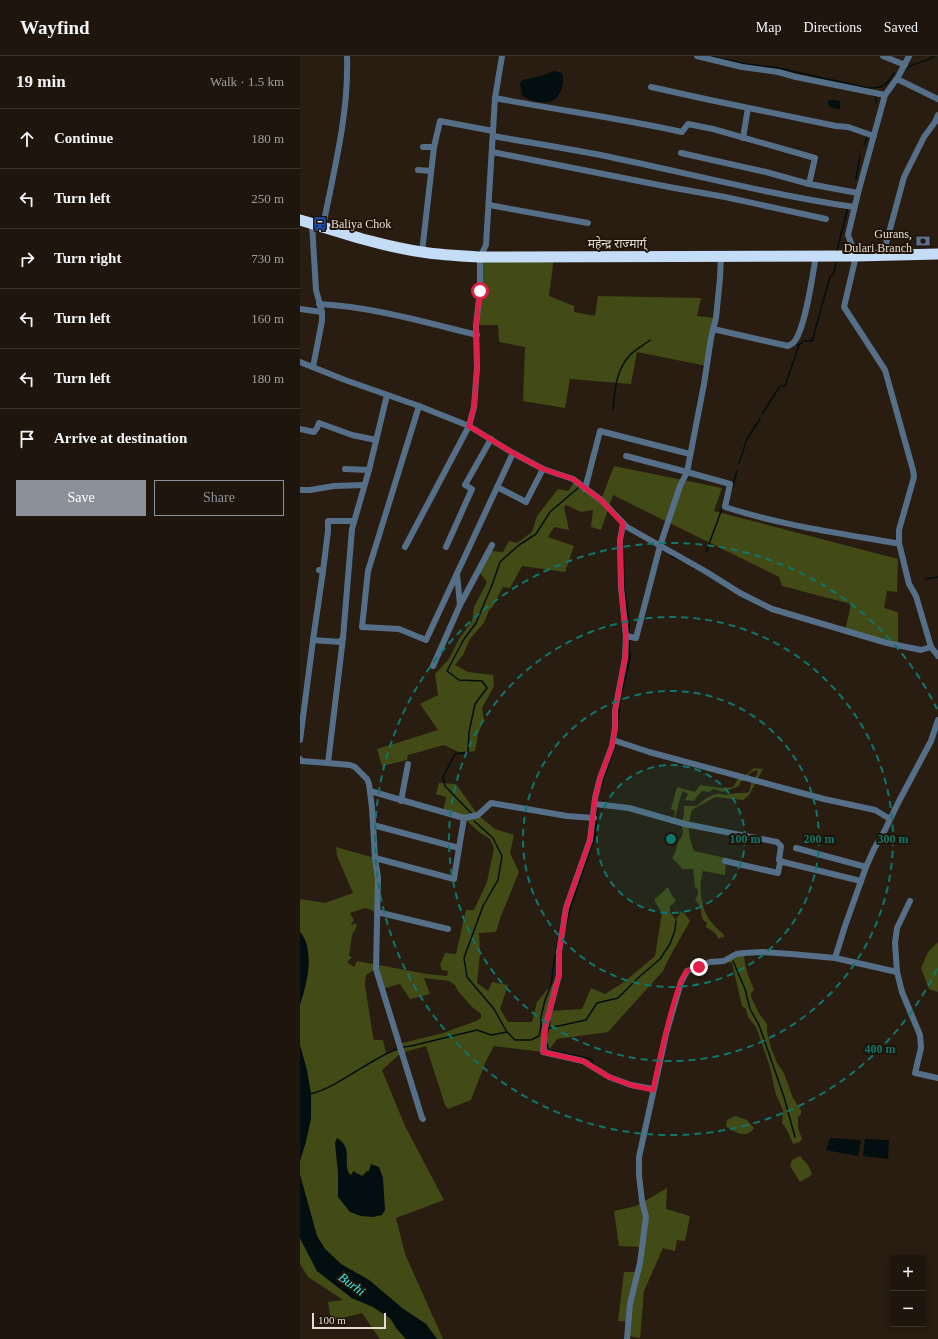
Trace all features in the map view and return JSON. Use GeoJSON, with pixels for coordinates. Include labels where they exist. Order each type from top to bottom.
{"type":"FeatureCollection","features":[{"type":"Feature","properties":{"kind":"highway","name":"महेन्द्र राज्मार्ग्"},"geometry":{"type":"LineString","coordinates":[[300,220],[371,241],[422,252],[480,258],[816,255],[856,256],[938,254]]}},
{"type":"Feature","properties":{"kind":"street"},"geometry":{"type":"LineString","coordinates":[[313,367],[322,321],[322,312],[316,290],[317,225],[338,149],[346,100],[348,56]]}},
{"type":"Feature","properties":{"kind":"street"},"geometry":{"type":"LineString","coordinates":[[405,547],[469,426],[474,407],[477,368],[476,325],[480,291],[480,258],[486,245],[495,98],[502,56]]}},
{"type":"Feature","properties":{"kind":"street"},"geometry":{"type":"LineString","coordinates":[[697,56],[742,67],[778,72],[796,78],[885,95]]}},
{"type":"Feature","properties":{"kind":"street"},"geometry":{"type":"LineString","coordinates":[[883,56],[905,65]]}},
{"type":"Feature","properties":{"kind":"street"},"geometry":{"type":"LineString","coordinates":[[910,56],[897,79],[885,95],[854,207],[848,235],[856,256],[844,307],[885,370],[906,445],[914,477],[899,530],[899,543],[909,584],[916,596],[931,647],[938,656]]}},
{"type":"Feature","properties":{"kind":"street"},"geometry":{"type":"LineString","coordinates":[[897,79],[938,99]]}},
{"type":"Feature","properties":{"kind":"street"},"geometry":{"type":"LineString","coordinates":[[651,87],[848,128],[874,136]]}},
{"type":"Feature","properties":{"kind":"street"},"geometry":{"type":"LineString","coordinates":[[495,98],[632,121],[682,132],[688,124],[713,129],[815,158],[809,184]]}},
{"type":"Feature","properties":{"kind":"street"},"geometry":{"type":"LineString","coordinates":[[743,138],[748,108]]}},
{"type":"Feature","properties":{"kind":"street"},"geometry":{"type":"LineString","coordinates":[[883,255],[904,177],[924,137],[935,122],[938,115]]}},
{"type":"Feature","properties":{"kind":"street"},"geometry":{"type":"LineString","coordinates":[[422,252],[434,147],[440,121],[493,134],[822,202],[854,207]]}},
{"type":"Feature","properties":{"kind":"street"},"geometry":{"type":"LineString","coordinates":[[423,147],[434,147]]}},
{"type":"Feature","properties":{"kind":"street"},"geometry":{"type":"LineString","coordinates":[[492,152],[725,197],[826,220]]}},
{"type":"Feature","properties":{"kind":"street"},"geometry":{"type":"LineString","coordinates":[[681,153],[760,170],[809,184],[858,193]]}},
{"type":"Feature","properties":{"kind":"street"},"geometry":{"type":"LineString","coordinates":[[418,170],[431,171]]}},
{"type":"Feature","properties":{"kind":"street"},"geometry":{"type":"LineString","coordinates":[[488,205],[588,223]]}},
{"type":"Feature","properties":{"kind":"street"},"geometry":{"type":"LineString","coordinates":[[713,329],[788,346],[793,343],[799,332],[805,312],[816,255]]}},
{"type":"Feature","properties":{"kind":"street"},"geometry":{"type":"LineString","coordinates":[[626,636],[636,638],[660,546],[680,486],[687,472],[704,384],[719,293],[720,256]]}},
{"type":"Feature","properties":{"kind":"street"},"geometry":{"type":"LineString","coordinates":[[319,304],[382,312],[477,335]]}},
{"type":"Feature","properties":{"kind":"street"},"geometry":{"type":"LineString","coordinates":[[300,308],[322,312]]}},
{"type":"Feature","properties":{"kind":"street"},"geometry":{"type":"LineString","coordinates":[[300,362],[469,426],[513,453],[543,469],[573,479],[601,500],[623,524],[740,593],[772,610],[887,643],[921,650],[931,647]]}},
{"type":"Feature","properties":{"kind":"street"},"geometry":{"type":"LineString","coordinates":[[328,763],[343,638],[352,529],[369,470],[387,395]]}},
{"type":"Feature","properties":{"kind":"street"},"geometry":{"type":"LineString","coordinates":[[419,406],[368,571],[362,627],[399,629],[426,640],[513,453]]}},
{"type":"Feature","properties":{"kind":"street"},"geometry":{"type":"LineString","coordinates":[[300,429],[314,432],[319,423],[352,435],[376,440]]}},
{"type":"Feature","properties":{"kind":"street"},"geometry":{"type":"LineString","coordinates":[[585,489],[600,431],[690,454]]}},
{"type":"Feature","properties":{"kind":"street"},"geometry":{"type":"LineString","coordinates":[[446,547],[472,489],[465,485],[491,440]]}},
{"type":"Feature","properties":{"kind":"street"},"geometry":{"type":"LineString","coordinates":[[626,456],[730,484],[725,507],[759,517],[807,527],[899,543]]}},
{"type":"Feature","properties":{"kind":"street"},"geometry":{"type":"LineString","coordinates":[[345,469],[369,470]]}},
{"type":"Feature","properties":{"kind":"street"},"geometry":{"type":"LineString","coordinates":[[497,487],[526,502],[543,469]]}},
{"type":"Feature","properties":{"kind":"street"},"geometry":{"type":"LineString","coordinates":[[300,490],[334,486],[364,485]]}},
{"type":"Feature","properties":{"kind":"street"},"geometry":{"type":"LineString","coordinates":[[300,740],[321,570],[328,532],[328,521],[354,521]]}},
{"type":"Feature","properties":{"kind":"street"},"geometry":{"type":"LineString","coordinates":[[623,524],[620,540],[621,587],[626,636],[625,658],[617,698],[615,728],[612,746],[600,778],[590,840],[566,908],[559,952],[559,975],[545,1028],[543,1052],[583,1061],[609,1077],[631,1085],[653,1090]]}},
{"type":"Feature","properties":{"kind":"street"},"geometry":{"type":"LineString","coordinates":[[433,666],[460,605],[492,545]]}},
{"type":"Feature","properties":{"kind":"street"},"geometry":{"type":"LineString","coordinates":[[457,572],[460,605]]}},
{"type":"Feature","properties":{"kind":"street"},"geometry":{"type":"LineString","coordinates":[[313,640],[340,642],[343,638]]}},
{"type":"Feature","properties":{"kind":"street"},"geometry":{"type":"LineString","coordinates":[[835,958],[866,867],[874,849],[931,742],[938,720]]}},
{"type":"Feature","properties":{"kind":"street"},"geometry":{"type":"LineString","coordinates":[[613,740],[649,752],[824,799],[875,810],[890,819]]}},
{"type":"Feature","properties":{"kind":"street"},"geometry":{"type":"LineString","coordinates":[[300,759],[301,761],[350,765],[355,767],[367,779],[370,791],[378,878],[376,969],[423,1119]]}},
{"type":"Feature","properties":{"kind":"street"},"geometry":{"type":"LineString","coordinates":[[402,801],[408,764]]}},
{"type":"Feature","properties":{"kind":"street"},"geometry":{"type":"LineString","coordinates":[[370,791],[464,818],[478,815],[491,803],[567,816],[594,818]]}},
{"type":"Feature","properties":{"kind":"street"},"geometry":{"type":"LineString","coordinates":[[595,804],[629,808],[685,824],[777,842],[781,846],[779,860],[783,862],[861,881]]}},
{"type":"Feature","properties":{"kind":"street"},"geometry":{"type":"LineString","coordinates":[[375,858],[454,879],[464,818]]}},
{"type":"Feature","properties":{"kind":"street"},"geometry":{"type":"LineString","coordinates":[[373,825],[459,848]]}},
{"type":"Feature","properties":{"kind":"street"},"geometry":{"type":"LineString","coordinates":[[796,848],[866,867]]}},
{"type":"Feature","properties":{"kind":"street"},"geometry":{"type":"LineString","coordinates":[[725,861],[778,873],[780,863],[783,862]]}},
{"type":"Feature","properties":{"kind":"street"},"geometry":{"type":"LineString","coordinates":[[910,901],[897,928],[895,943],[897,972],[902,992],[920,1035],[921,1048],[915,1073],[938,1078]]}},
{"type":"Feature","properties":{"kind":"street"},"geometry":{"type":"LineString","coordinates":[[377,912],[448,930]]}},
{"type":"Feature","properties":{"kind":"street"},"geometry":{"type":"LineString","coordinates":[[627,1339],[630,1304],[640,1263],[646,1217],[638,1175],[638,1157],[666,1034],[681,982],[687,972],[710,962],[724,962],[736,954],[769,952],[835,958],[897,972]]}},
{"type":"Feature","properties":{"kind":"green space"},"geometry":{"type":"Polygon","coordinates":[[[480,257],[554,257],[549,296],[574,306],[574,312],[595,316],[598,296],[701,298],[697,316],[716,318],[707,366],[637,352],[631,384],[570,379],[565,408],[523,401],[525,347],[499,342],[498,325],[476,325],[480,257]]]}},
{"type":"Feature","properties":{"kind":"green space"},"geometry":{"type":"Polygon","coordinates":[[[614,466],[722,488],[714,511],[898,559],[897,592],[887,591],[884,608],[898,612],[898,645],[845,631],[851,604],[782,586],[779,577],[613,495],[601,530],[591,527],[593,510],[581,512],[566,505],[564,507],[569,530],[554,527],[548,537],[574,546],[565,572],[522,566],[510,588],[503,587],[492,608],[489,610],[484,623],[470,639],[463,655],[455,665],[468,672],[493,675],[494,686],[482,708],[484,720],[478,734],[475,751],[461,753],[444,745],[408,755],[407,760],[382,766],[377,749],[438,730],[420,704],[438,695],[435,674],[449,659],[459,639],[472,621],[474,607],[487,582],[480,573],[492,551],[503,552],[509,541],[517,543],[532,532],[537,516],[558,489],[568,491],[575,481],[601,500],[614,466]]]}},
{"type":"Feature","properties":{"kind":"green space"},"geometry":{"type":"Polygon","coordinates":[[[754,768],[763,769],[749,795],[743,800],[715,797],[692,810],[690,816],[690,840],[694,851],[726,858],[725,875],[703,871],[701,882],[701,894],[707,916],[724,935],[723,938],[721,937],[719,939],[714,932],[706,927],[707,923],[702,918],[699,905],[695,899],[698,895],[698,890],[695,887],[693,869],[683,869],[672,858],[682,836],[683,831],[681,824],[684,814],[684,806],[697,806],[706,799],[717,794],[724,795],[749,792],[752,780],[757,775],[758,770],[750,773],[746,781],[741,781],[739,786],[723,792],[713,789],[709,792],[702,791],[694,801],[685,800],[688,794],[683,791],[673,822],[675,811],[671,809],[677,787],[695,792],[700,785],[721,788],[733,787],[740,776],[746,775],[754,768]]]}},
{"type":"Feature","properties":{"kind":"green space"},"geometry":{"type":"Polygon","coordinates":[[[439,783],[456,784],[478,815],[495,829],[514,835],[510,853],[519,872],[496,932],[479,933],[480,954],[477,983],[488,991],[492,982],[508,985],[500,1009],[508,1022],[532,1022],[537,1002],[551,985],[557,981],[550,1011],[582,1009],[591,988],[605,994],[624,982],[655,956],[662,913],[654,900],[668,887],[672,896],[676,900],[670,906],[670,912],[676,920],[681,911],[690,921],[663,971],[608,1032],[557,1039],[549,1050],[543,1052],[494,1046],[486,1061],[471,1100],[448,1109],[445,1105],[426,1046],[401,1053],[382,1070],[405,1126],[444,1200],[396,1218],[405,1254],[443,1339],[437,1339],[426,1324],[402,1308],[369,1280],[342,1265],[325,1249],[317,1236],[300,1175],[300,1161],[311,1118],[311,1094],[300,1045],[300,1004],[308,974],[309,961],[302,934],[300,932],[300,899],[325,903],[353,893],[337,856],[336,847],[375,858],[377,912],[365,908],[350,913],[354,920],[351,924],[353,925],[355,923],[357,926],[352,935],[349,956],[352,957],[347,962],[354,967],[357,961],[427,974],[447,976],[448,971],[442,970],[440,965],[445,953],[456,954],[466,910],[474,910],[487,882],[494,848],[490,839],[479,832],[464,818],[443,812],[446,797],[436,794],[439,783]],[[375,969],[366,975],[365,985],[373,1037],[374,1040],[383,1040],[386,1053],[397,1049],[399,1044],[443,1033],[481,1018],[481,1014],[472,1007],[458,991],[455,985],[449,981],[424,978],[430,994],[410,999],[400,984],[382,989],[375,969]]]}},
{"type":"Feature","properties":{"kind":"green space"},"geometry":{"type":"Polygon","coordinates":[[[938,942],[938,992],[929,989],[921,968],[928,952],[938,942]]]}},
{"type":"Feature","properties":{"kind":"green space"},"geometry":{"type":"Polygon","coordinates":[[[744,953],[747,970],[754,990],[751,993],[751,997],[760,1015],[767,1024],[767,1032],[771,1048],[777,1063],[784,1073],[793,1098],[801,1110],[801,1114],[798,1117],[798,1128],[802,1139],[800,1142],[793,1144],[782,1123],[783,1110],[776,1095],[770,1067],[756,1027],[748,1017],[746,1009],[742,1006],[732,963],[724,961],[744,953]]]}},
{"type":"Feature","properties":{"kind":"green space"},"geometry":{"type":"Polygon","coordinates":[[[735,1116],[747,1120],[754,1128],[748,1133],[744,1134],[733,1131],[726,1126],[727,1120],[735,1116]]]}},
{"type":"Feature","properties":{"kind":"green space"},"geometry":{"type":"Polygon","coordinates":[[[800,1156],[808,1165],[812,1174],[800,1182],[790,1166],[792,1160],[800,1156]]]}},
{"type":"Feature","properties":{"kind":"green space"},"geometry":{"type":"Polygon","coordinates":[[[667,1188],[666,1209],[690,1216],[685,1241],[677,1240],[675,1251],[663,1248],[644,1291],[640,1338],[627,1336],[628,1322],[618,1321],[624,1272],[637,1272],[641,1247],[619,1246],[614,1211],[636,1206],[667,1188]]]}},
{"type":"Feature","properties":{"kind":"green space"},"geometry":{"type":"Polygon","coordinates":[[[300,1238],[317,1271],[352,1298],[373,1307],[390,1318],[406,1339],[380,1339],[362,1313],[331,1321],[328,1302],[343,1300],[308,1277],[300,1264],[300,1238]]]}},
{"type":"Feature","properties":{"kind":"water"},"geometry":{"type":"Polygon","coordinates":[[[555,71],[562,73],[563,81],[562,89],[555,99],[549,102],[541,102],[528,99],[522,95],[520,83],[523,80],[555,71]]]}},
{"type":"Feature","properties":{"kind":"water"},"geometry":{"type":"Polygon","coordinates":[[[828,101],[840,101],[840,109],[833,108],[828,105],[828,101]]]}},
{"type":"Feature","properties":{"kind":"water"},"geometry":{"type":"Polygon","coordinates":[[[300,932],[305,939],[307,947],[308,967],[305,987],[300,1004],[300,932]]]}},
{"type":"Feature","properties":{"kind":"water"},"geometry":{"type":"Polygon","coordinates":[[[300,1045],[307,1070],[311,1094],[311,1118],[300,1161],[300,1045]]]}},
{"type":"Feature","properties":{"kind":"water"},"geometry":{"type":"Polygon","coordinates":[[[337,1138],[345,1146],[347,1166],[350,1175],[353,1171],[362,1176],[369,1171],[371,1164],[379,1167],[383,1178],[385,1210],[382,1215],[373,1217],[361,1216],[350,1212],[338,1197],[338,1173],[335,1143],[337,1138]]]}},
{"type":"Feature","properties":{"kind":"water"},"geometry":{"type":"Polygon","coordinates":[[[830,1138],[861,1140],[858,1156],[826,1150],[830,1138]]]}},
{"type":"Feature","properties":{"kind":"water"},"geometry":{"type":"Polygon","coordinates":[[[865,1139],[889,1140],[888,1159],[863,1156],[865,1139]]]}},
{"type":"Feature","properties":{"kind":"water","name":"Burhi"},"geometry":{"type":"Polygon","coordinates":[[[300,1175],[317,1236],[325,1249],[341,1264],[369,1280],[402,1308],[426,1324],[437,1339],[406,1339],[390,1318],[373,1307],[352,1298],[317,1271],[300,1238],[300,1175]]]}},
{"type":"Feature","properties":{"kind":"waterway"},"geometry":{"type":"LineString","coordinates":[[710,56],[746,64],[778,68],[868,88],[881,87],[889,81],[894,73]]}},
{"type":"Feature","properties":{"kind":"waterway"},"geometry":{"type":"LineString","coordinates":[[907,68],[928,60],[934,56]]}},
{"type":"Feature","properties":{"kind":"waterway"},"geometry":{"type":"LineString","coordinates":[[876,96],[876,103]]}},
{"type":"Feature","properties":{"kind":"waterway"},"geometry":{"type":"LineString","coordinates":[[864,145],[867,137]]}},
{"type":"Feature","properties":{"kind":"waterway"},"geometry":{"type":"LineString","coordinates":[[856,179],[860,156]]}},
{"type":"Feature","properties":{"kind":"waterway"},"geometry":{"type":"LineString","coordinates":[[837,250],[848,207]]}},
{"type":"Feature","properties":{"kind":"waterway"},"geometry":{"type":"LineString","coordinates":[[795,344],[799,345],[804,341],[812,341],[830,277],[834,273],[836,260]]}},
{"type":"Feature","properties":{"kind":"waterway"},"geometry":{"type":"LineString","coordinates":[[613,409],[617,380],[625,361],[630,355],[650,340]]}},
{"type":"Feature","properties":{"kind":"waterway"},"geometry":{"type":"LineString","coordinates":[[762,414],[780,386],[785,386],[799,345]]}},
{"type":"Feature","properties":{"kind":"waterway"},"geometry":{"type":"LineString","coordinates":[[739,463],[747,439],[760,419]]}},
{"type":"Feature","properties":{"kind":"waterway"},"geometry":{"type":"LineString","coordinates":[[732,488],[737,471]]}},
{"type":"Feature","properties":{"kind":"waterway"},"geometry":{"type":"LineString","coordinates":[[472,814],[445,786],[443,777],[455,754],[468,752],[469,732],[475,704],[487,688],[482,681],[459,680],[447,671],[464,639],[476,623],[500,562],[519,545],[536,534],[550,512],[578,488]]}},
{"type":"Feature","properties":{"kind":"waterway"},"geometry":{"type":"LineString","coordinates":[[706,552],[723,506]]}},
{"type":"Feature","properties":{"kind":"waterway"},"geometry":{"type":"LineString","coordinates":[[623,538],[624,588],[629,621],[629,632]]}},
{"type":"Feature","properties":{"kind":"waterway"},"geometry":{"type":"LineString","coordinates":[[671,556],[682,561]]}},
{"type":"Feature","properties":{"kind":"waterway"},"geometry":{"type":"LineString","coordinates":[[925,579],[938,577]]}},
{"type":"Feature","properties":{"kind":"waterway"},"geometry":{"type":"LineString","coordinates":[[622,691],[630,659],[629,639]]}},
{"type":"Feature","properties":{"kind":"waterway"},"geometry":{"type":"LineString","coordinates":[[616,740],[620,700]]}},
{"type":"Feature","properties":{"kind":"waterway"},"geometry":{"type":"LineString","coordinates":[[601,786],[616,744]]}},
{"type":"Feature","properties":{"kind":"waterway"},"geometry":{"type":"LineString","coordinates":[[565,930],[570,909],[595,836],[597,807]]}},
{"type":"Feature","properties":{"kind":"waterway"},"geometry":{"type":"LineString","coordinates":[[403,1047],[477,1030],[491,1035],[507,1032],[494,1009],[467,977],[464,958],[483,906],[498,880],[502,856],[493,838],[474,821]]}},
{"type":"Feature","properties":{"kind":"waterway"},"geometry":{"type":"LineString","coordinates":[[549,1028],[586,1020],[597,1003],[618,998],[660,959],[670,944],[675,930],[676,921]]}},
{"type":"Feature","properties":{"kind":"waterway"},"geometry":{"type":"LineString","coordinates":[[556,950],[561,923]]}},
{"type":"Feature","properties":{"kind":"waterway"},"geometry":{"type":"LineString","coordinates":[[507,1032],[515,1040],[531,1040],[539,1036],[541,1017],[545,1000],[551,985],[555,955]]}},
{"type":"Feature","properties":{"kind":"waterway"},"geometry":{"type":"LineString","coordinates":[[733,961],[745,989],[750,1009],[759,1025],[784,1097],[795,1137]]}},
{"type":"Feature","properties":{"kind":"waterway"},"geometry":{"type":"LineString","coordinates":[[547,1035],[550,1021]]}},
{"type":"Feature","properties":{"kind":"waterway"},"geometry":{"type":"LineString","coordinates":[[547,1044],[549,1050],[592,1059],[592,1063],[599,1068]]}},
{"type":"Feature","properties":{"kind":"waterway"},"geometry":{"type":"LineString","coordinates":[[310,1094],[332,1086],[375,1060],[397,1049]]}},
{"type":"Feature","properties":{"kind":"place","name":"Baliya Chok"},"geometry":{"type":"Point","coordinates":[320,224]}},
{"type":"Feature","properties":{"kind":"place","name":"Gurans, Dulari Branch"},"geometry":{"type":"Point","coordinates":[923,241]}},
{"type":"Feature","properties":{"kind":"route"},"geometry":{"type":"LineString","coordinates":[[480,291],[476,325],[477,368],[474,407],[469,426],[513,453],[543,469],[573,479],[601,500],[623,524],[620,540],[621,587],[626,636],[625,658],[615,711],[615,728],[612,746],[600,778],[595,798],[590,840],[566,908],[559,952],[559,975],[545,1028],[543,1052],[583,1061],[609,1077],[631,1085],[653,1090],[666,1034],[681,982],[687,972],[699,967]]}}]}
